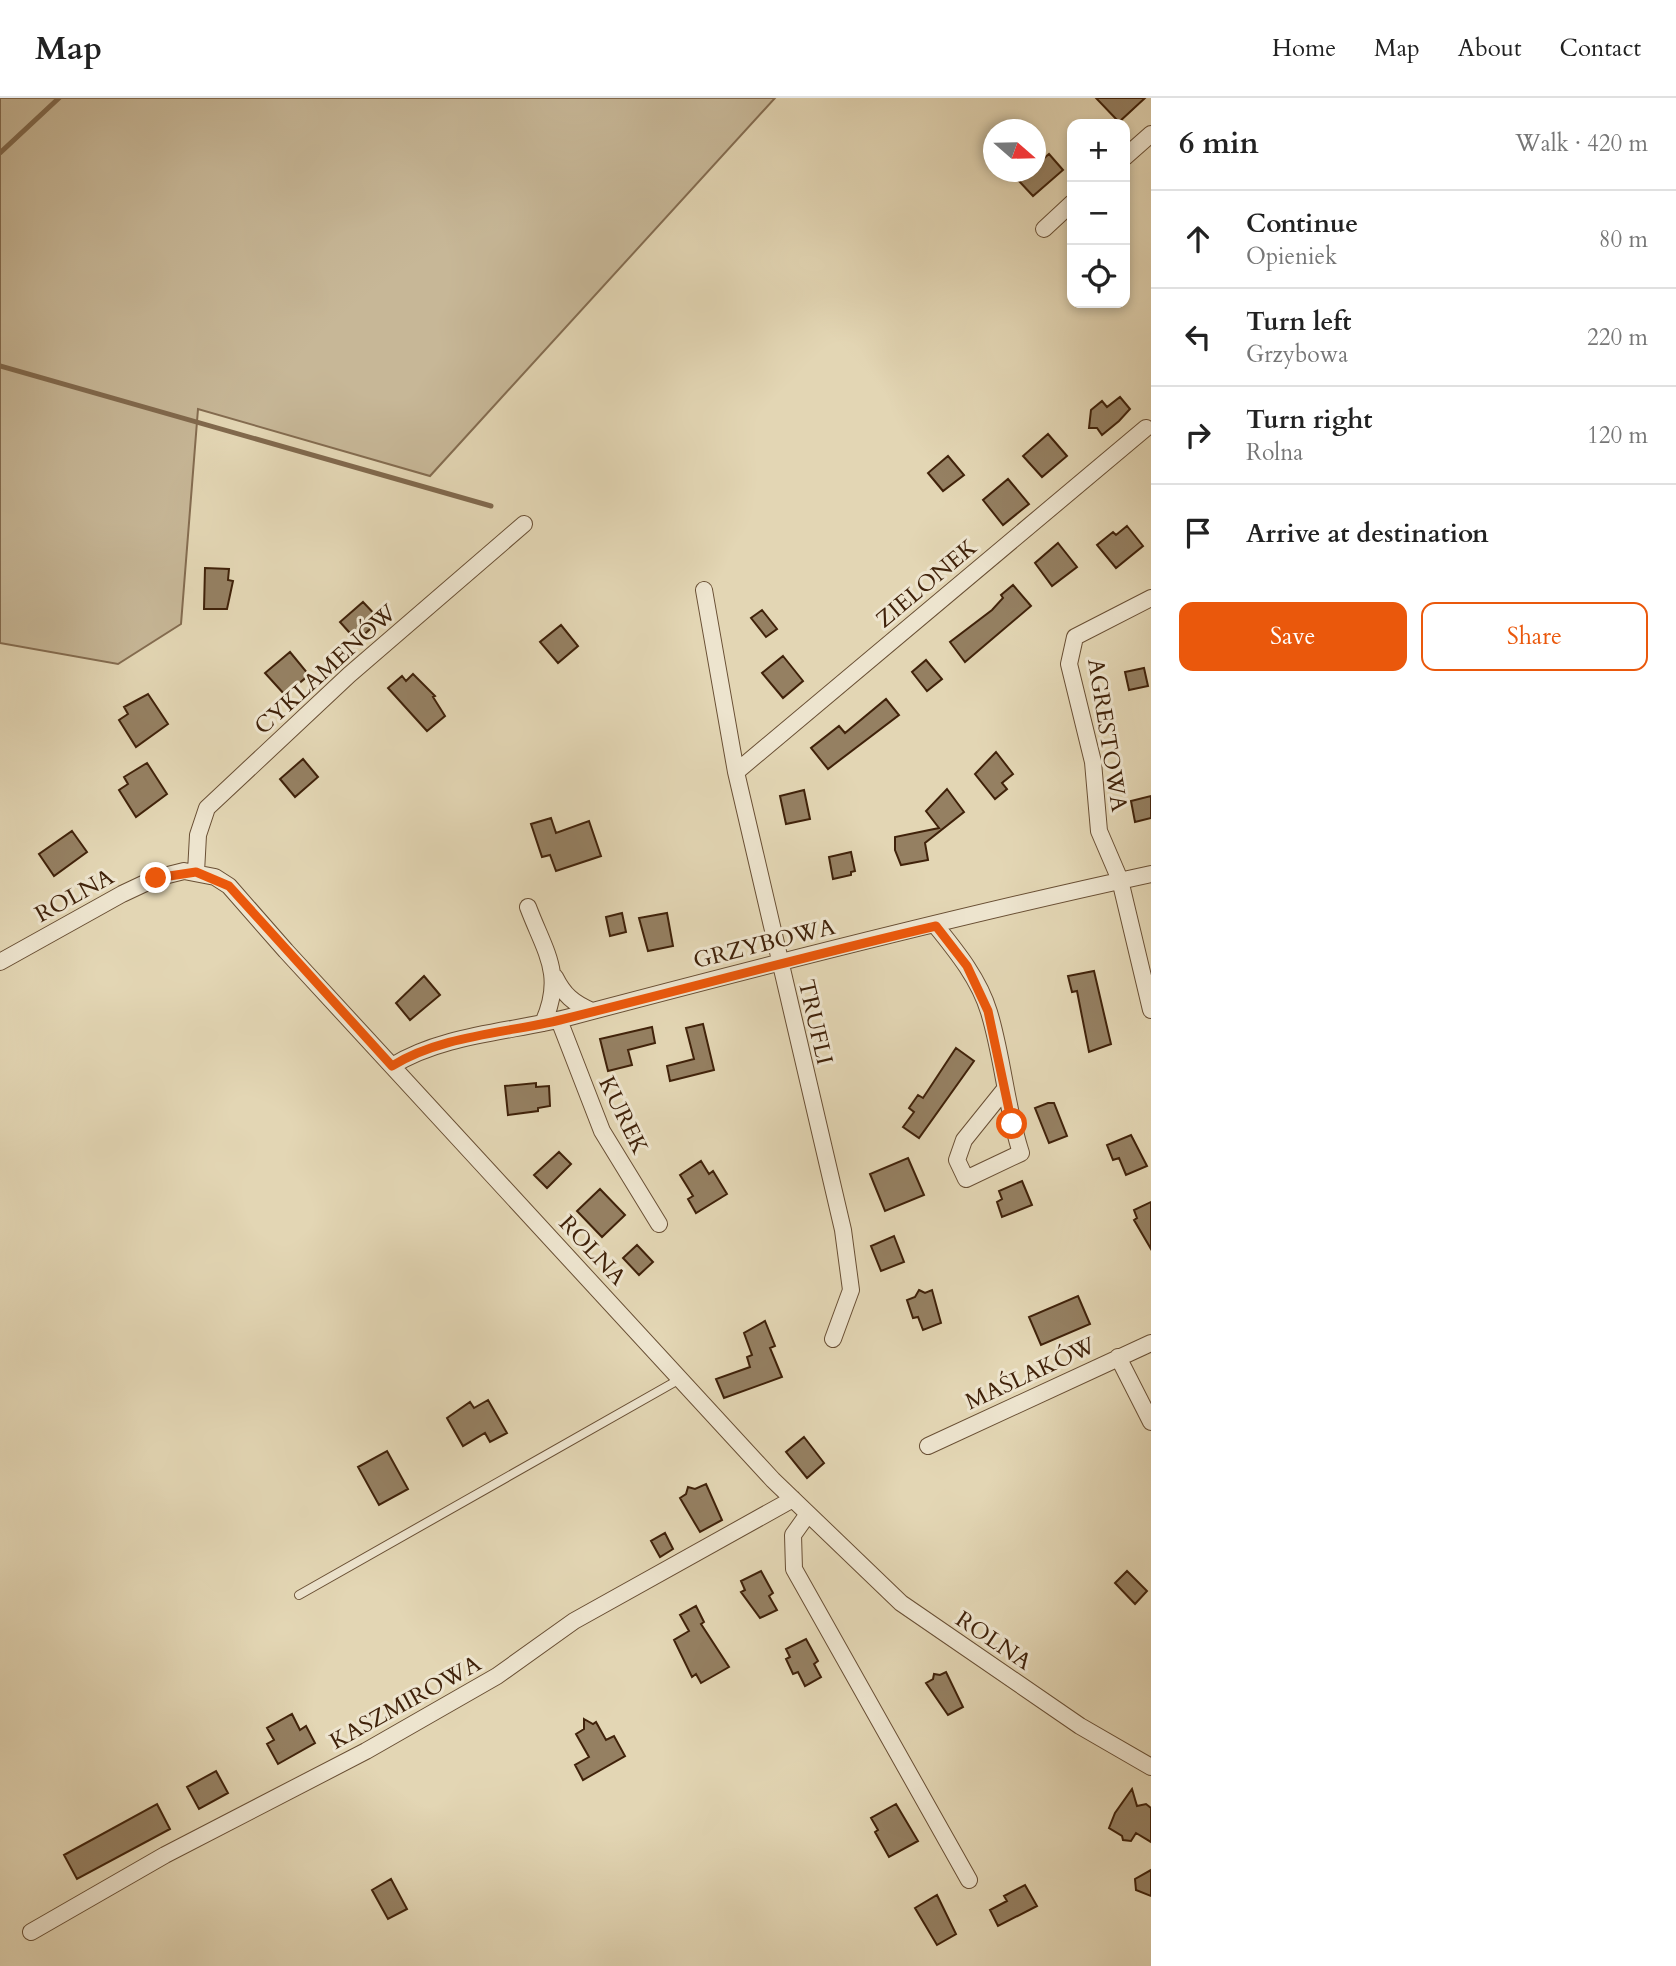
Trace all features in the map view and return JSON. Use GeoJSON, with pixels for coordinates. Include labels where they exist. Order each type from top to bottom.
{"type":"FeatureCollection","features":[{"type":"Feature","properties":{"kind":"street"},"geometry":{"type":"LineString","coordinates":[[1130,153],[1151,134]]}},
{"type":"Feature","properties":{"kind":"street"},"geometry":{"type":"LineString","coordinates":[[1044,229],[1067,208]]}},
{"type":"Feature","properties":{"kind":"street","name":"ZIELONEK"},"geometry":{"type":"LineString","coordinates":[[736,772],[1146,428]]}},
{"type":"Feature","properties":{"kind":"street","name":"CYKLAMENÓW"},"geometry":{"type":"LineString","coordinates":[[196,872],[198,835],[207,808],[349,675],[524,524]]}},
{"type":"Feature","properties":{"kind":"street","name":"TRUFLI"},"geometry":{"type":"LineString","coordinates":[[704,590],[736,772],[843,1230],[851,1290],[833,1339]]}},
{"type":"Feature","properties":{"kind":"street","name":"AGRESTOWA"},"geometry":{"type":"LineString","coordinates":[[1119,880],[1099,831],[1093,762],[1069,664],[1075,637],[1151,598]]}},
{"type":"Feature","properties":{"kind":"street","name":"ROLNA"},"geometry":{"type":"LineString","coordinates":[[2,959],[156,878],[196,872],[215,877],[240,895],[286,951],[793,1499],[901,1603],[1070,1719],[1151,1767]]}},
{"type":"Feature","properties":{"kind":"street","name":"GRZYBOWA"},"geometry":{"type":"LineString","coordinates":[[392,1066],[414,1052],[1151,874]]}},
{"type":"Feature","properties":{"kind":"street"},"geometry":{"type":"LineString","coordinates":[[1119,880],[1151,1010]]}},
{"type":"Feature","properties":{"kind":"street"},"geometry":{"type":"LineString","coordinates":[[528,906],[563,993],[576,1004],[592,1011]]}},
{"type":"Feature","properties":{"kind":"street"},"geometry":{"type":"LineString","coordinates":[[936,926],[967,966],[988,1011],[1021,1153],[966,1179],[957,1160],[964,1140],[1004,1089]]}},
{"type":"Feature","properties":{"kind":"street"},"geometry":{"type":"LineString","coordinates":[[551,1021],[555,977]]}},
{"type":"Feature","properties":{"kind":"street","name":"KUREK"},"geometry":{"type":"LineString","coordinates":[[551,1021],[602,1131],[659,1224]]}},
{"type":"Feature","properties":{"kind":"street","name":"MAŚLAKÓW"},"geometry":{"type":"LineString","coordinates":[[928,1446],[1151,1343]]}},
{"type":"Feature","properties":{"kind":"street"},"geometry":{"type":"LineString","coordinates":[[1118,1357],[1151,1422]]}},
{"type":"Feature","properties":{"kind":"street","name":"KASZMIROWA"},"geometry":{"type":"LineString","coordinates":[[31,1932],[165,1855],[402,1731],[497,1676],[574,1621],[793,1499]]}},
{"type":"Feature","properties":{"kind":"street"},"geometry":{"type":"LineString","coordinates":[[808,1514],[793,1535],[794,1569],[969,1880]]}},
{"type":"Feature","properties":{"kind":"lane"},"geometry":{"type":"LineString","coordinates":[[299,1595],[680,1379]]}},
{"type":"Feature","properties":{"kind":"shaded area"},"geometry":{"type":"Polygon","coordinates":[[[0,98],[775,98],[430,476],[198,409],[181,624],[118,664],[0,643],[0,98]]]}},
{"type":"Feature","properties":{"kind":"building"},"geometry":{"type":"Polygon","coordinates":[[[1096,98],[1145,98],[1122,119],[1116,119],[1096,98]]]}},
{"type":"Feature","properties":{"kind":"building"},"geometry":{"type":"Polygon","coordinates":[[[1049,154],[1063,170],[1033,196],[1020,182],[1046,182],[1046,157],[1049,154]]]}},
{"type":"Feature","properties":{"kind":"building"},"geometry":{"type":"Polygon","coordinates":[[[1120,397],[1130,409],[1119,421],[1102,435],[1097,428],[1089,428],[1091,410],[1102,401],[1107,407],[1120,397]]]}},
{"type":"Feature","properties":{"kind":"building"},"geometry":{"type":"Polygon","coordinates":[[[1048,434],[1067,456],[1042,477],[1023,456],[1048,434]]]}},
{"type":"Feature","properties":{"kind":"building"},"geometry":{"type":"Polygon","coordinates":[[[948,456],[964,475],[943,491],[928,473],[948,456]]]}},
{"type":"Feature","properties":{"kind":"building"},"geometry":{"type":"Polygon","coordinates":[[[1008,479],[1029,504],[1003,525],[983,500],[1008,479]]]}},
{"type":"Feature","properties":{"kind":"building"},"geometry":{"type":"Polygon","coordinates":[[[1127,526],[1143,546],[1116,568],[1097,545],[1113,532],[1116,535],[1127,526]]]}},
{"type":"Feature","properties":{"kind":"building"},"geometry":{"type":"Polygon","coordinates":[[[1058,543],[1077,567],[1052,586],[1035,563],[1058,543]]]}},
{"type":"Feature","properties":{"kind":"building"},"geometry":{"type":"Polygon","coordinates":[[[205,568],[229,569],[228,580],[233,581],[227,609],[204,609],[205,568]]]}},
{"type":"Feature","properties":{"kind":"building"},"geometry":{"type":"Polygon","coordinates":[[[1013,585],[1031,606],[965,662],[950,642],[992,610],[1003,598],[1001,595],[1013,585]]]}},
{"type":"Feature","properties":{"kind":"building"},"geometry":{"type":"Polygon","coordinates":[[[363,602],[380,620],[357,641],[340,622],[363,602]]]}},
{"type":"Feature","properties":{"kind":"building"},"geometry":{"type":"Polygon","coordinates":[[[762,610],[777,629],[766,637],[751,618],[762,610]]]}},
{"type":"Feature","properties":{"kind":"building"},"geometry":{"type":"Polygon","coordinates":[[[561,625],[578,646],[558,663],[540,642],[561,625]]]}},
{"type":"Feature","properties":{"kind":"building"},"geometry":{"type":"Polygon","coordinates":[[[290,652],[309,675],[285,695],[265,673],[290,652]]]}},
{"type":"Feature","properties":{"kind":"building"},"geometry":{"type":"Polygon","coordinates":[[[783,656],[803,681],[783,698],[762,673],[783,656]]]}},
{"type":"Feature","properties":{"kind":"building"},"geometry":{"type":"Polygon","coordinates":[[[926,660],[942,679],[927,691],[912,672],[926,660]]]}},
{"type":"Feature","properties":{"kind":"building"},"geometry":{"type":"Polygon","coordinates":[[[1144,668],[1148,686],[1129,690],[1125,672],[1144,668]]]}},
{"type":"Feature","properties":{"kind":"building"},"geometry":{"type":"Polygon","coordinates":[[[413,674],[435,696],[433,697],[445,716],[427,731],[388,688],[402,676],[406,681],[413,674]]]}},
{"type":"Feature","properties":{"kind":"building"},"geometry":{"type":"Polygon","coordinates":[[[148,694],[168,724],[136,747],[119,720],[128,714],[124,707],[148,694]]]}},
{"type":"Feature","properties":{"kind":"building"},"geometry":{"type":"Polygon","coordinates":[[[886,699],[899,715],[828,769],[811,748],[839,726],[845,733],[886,699]]]}},
{"type":"Feature","properties":{"kind":"building"},"geometry":{"type":"Polygon","coordinates":[[[996,752],[1013,774],[1002,783],[1007,789],[995,799],[975,774],[996,752]]]}},
{"type":"Feature","properties":{"kind":"building"},"geometry":{"type":"Polygon","coordinates":[[[303,759],[318,777],[295,797],[280,779],[303,759]]]}},
{"type":"Feature","properties":{"kind":"building"},"geometry":{"type":"Polygon","coordinates":[[[147,763],[167,794],[136,817],[119,790],[128,784],[124,777],[147,763]]]}},
{"type":"Feature","properties":{"kind":"building"},"geometry":{"type":"Polygon","coordinates":[[[947,789],[964,812],[925,843],[928,860],[901,865],[895,850],[895,837],[939,828],[926,811],[947,789]]]}},
{"type":"Feature","properties":{"kind":"building"},"geometry":{"type":"Polygon","coordinates":[[[804,790],[810,819],[786,824],[780,796],[804,790]]]}},
{"type":"Feature","properties":{"kind":"building"},"geometry":{"type":"Polygon","coordinates":[[[1151,796],[1151,818],[1135,822],[1131,801],[1151,796]]]}},
{"type":"Feature","properties":{"kind":"building"},"geometry":{"type":"Polygon","coordinates":[[[551,818],[556,833],[589,821],[601,856],[556,871],[550,855],[542,857],[531,824],[551,818]]]}},
{"type":"Feature","properties":{"kind":"building"},"geometry":{"type":"Polygon","coordinates":[[[72,831],[87,852],[54,876],[39,854],[72,831]]]}},
{"type":"Feature","properties":{"kind":"building"},"geometry":{"type":"Polygon","coordinates":[[[851,852],[855,871],[851,872],[851,875],[833,879],[829,857],[851,852]]]}},
{"type":"Feature","properties":{"kind":"building"},"geometry":{"type":"Polygon","coordinates":[[[622,913],[626,932],[610,936],[606,917],[622,913]]]}},
{"type":"Feature","properties":{"kind":"building"},"geometry":{"type":"Polygon","coordinates":[[[667,913],[673,946],[648,951],[639,918],[667,913]]]}},
{"type":"Feature","properties":{"kind":"building"},"geometry":{"type":"Polygon","coordinates":[[[1094,971],[1111,1044],[1089,1052],[1077,991],[1072,992],[1068,976],[1094,971]]]}},
{"type":"Feature","properties":{"kind":"building"},"geometry":{"type":"Polygon","coordinates":[[[424,976],[440,995],[410,1020],[396,1003],[424,976]]]}},
{"type":"Feature","properties":{"kind":"building"},"geometry":{"type":"Polygon","coordinates":[[[703,1024],[714,1070],[670,1081],[667,1066],[694,1059],[686,1028],[703,1024]]]}},
{"type":"Feature","properties":{"kind":"building"},"geometry":{"type":"Polygon","coordinates":[[[652,1027],[655,1043],[628,1050],[632,1065],[608,1071],[600,1039],[652,1027]]]}},
{"type":"Feature","properties":{"kind":"building"},"geometry":{"type":"Polygon","coordinates":[[[956,1048],[974,1061],[919,1138],[903,1127],[914,1112],[909,1108],[918,1095],[923,1098],[956,1048]]]}},
{"type":"Feature","properties":{"kind":"building"},"geometry":{"type":"Polygon","coordinates":[[[536,1083],[536,1087],[549,1086],[550,1106],[538,1108],[538,1111],[508,1115],[505,1086],[536,1083]]]}},
{"type":"Feature","properties":{"kind":"building"},"geometry":{"type":"Polygon","coordinates":[[[1054,1103],[1067,1136],[1049,1143],[1035,1108],[1054,1103]]]}},
{"type":"Feature","properties":{"kind":"building"},"geometry":{"type":"Polygon","coordinates":[[[1131,1135],[1147,1166],[1126,1175],[1119,1158],[1113,1160],[1107,1145],[1131,1135]]]}},
{"type":"Feature","properties":{"kind":"building"},"geometry":{"type":"Polygon","coordinates":[[[559,1152],[571,1164],[547,1188],[534,1175],[559,1152]]]}},
{"type":"Feature","properties":{"kind":"building"},"geometry":{"type":"Polygon","coordinates":[[[908,1158],[924,1195],[885,1211],[870,1174],[908,1158]]]}},
{"type":"Feature","properties":{"kind":"building"},"geometry":{"type":"Polygon","coordinates":[[[701,1161],[709,1174],[713,1171],[727,1194],[696,1213],[688,1199],[693,1196],[680,1175],[701,1161]]]}},
{"type":"Feature","properties":{"kind":"building"},"geometry":{"type":"Polygon","coordinates":[[[1022,1181],[1032,1205],[1002,1217],[997,1202],[1002,1199],[999,1191],[1022,1181]]]}},
{"type":"Feature","properties":{"kind":"building"},"geometry":{"type":"Polygon","coordinates":[[[600,1189],[625,1215],[602,1237],[577,1211],[600,1189]]]}},
{"type":"Feature","properties":{"kind":"building"},"geometry":{"type":"Polygon","coordinates":[[[1151,1202],[1151,1249],[1134,1220],[1137,1218],[1134,1210],[1151,1202]]]}},
{"type":"Feature","properties":{"kind":"building"},"geometry":{"type":"Polygon","coordinates":[[[894,1236],[904,1262],[881,1271],[871,1246],[894,1236]]]}},
{"type":"Feature","properties":{"kind":"building"},"geometry":{"type":"Polygon","coordinates":[[[637,1245],[653,1262],[639,1275],[623,1258],[637,1245]]]}},
{"type":"Feature","properties":{"kind":"building"},"geometry":{"type":"Polygon","coordinates":[[[919,1290],[925,1293],[932,1290],[941,1323],[923,1330],[918,1317],[913,1318],[907,1300],[915,1297],[919,1290]]]}},
{"type":"Feature","properties":{"kind":"building"},"geometry":{"type":"Polygon","coordinates":[[[1078,1296],[1090,1324],[1041,1345],[1029,1317],[1078,1296]]]}},
{"type":"Feature","properties":{"kind":"building"},"geometry":{"type":"Polygon","coordinates":[[[765,1321],[775,1346],[770,1348],[782,1377],[724,1398],[716,1379],[750,1367],[747,1357],[752,1355],[744,1333],[765,1321]]]}},
{"type":"Feature","properties":{"kind":"building"},"geometry":{"type":"Polygon","coordinates":[[[488,1400],[507,1433],[490,1442],[485,1433],[463,1446],[447,1418],[470,1402],[474,1408],[488,1400]]]}},
{"type":"Feature","properties":{"kind":"building"},"geometry":{"type":"Polygon","coordinates":[[[804,1437],[824,1463],[807,1478],[786,1452],[804,1437]]]}},
{"type":"Feature","properties":{"kind":"building"},"geometry":{"type":"Polygon","coordinates":[[[387,1451],[408,1489],[379,1505],[358,1467],[387,1451]]]}},
{"type":"Feature","properties":{"kind":"building"},"geometry":{"type":"Polygon","coordinates":[[[706,1484],[722,1520],[700,1532],[680,1498],[686,1494],[688,1487],[695,1489],[706,1484]]]}},
{"type":"Feature","properties":{"kind":"building"},"geometry":{"type":"Polygon","coordinates":[[[665,1533],[673,1549],[660,1557],[651,1541],[665,1533]]]}},
{"type":"Feature","properties":{"kind":"building"},"geometry":{"type":"Polygon","coordinates":[[[761,1571],[773,1593],[769,1596],[777,1610],[760,1618],[741,1592],[745,1590],[741,1581],[761,1571]]]}},
{"type":"Feature","properties":{"kind":"building"},"geometry":{"type":"Polygon","coordinates":[[[1127,1571],[1147,1591],[1135,1604],[1115,1583],[1127,1571]]]}},
{"type":"Feature","properties":{"kind":"building"},"geometry":{"type":"Polygon","coordinates":[[[696,1606],[704,1622],[701,1624],[729,1667],[701,1683],[696,1674],[692,1677],[674,1640],[689,1631],[680,1615],[696,1606]]]}},
{"type":"Feature","properties":{"kind":"building"},"geometry":{"type":"Polygon","coordinates":[[[806,1639],[818,1661],[814,1664],[821,1677],[805,1686],[798,1672],[793,1674],[786,1659],[790,1657],[786,1649],[806,1639]]]}},
{"type":"Feature","properties":{"kind":"building"},"geometry":{"type":"Polygon","coordinates":[[[946,1672],[963,1707],[948,1715],[926,1683],[933,1679],[934,1674],[946,1672]]]}},
{"type":"Feature","properties":{"kind":"building"},"geometry":{"type":"Polygon","coordinates":[[[292,1714],[300,1730],[306,1726],[315,1743],[278,1764],[267,1744],[274,1740],[267,1728],[292,1714]]]}},
{"type":"Feature","properties":{"kind":"building"},"geometry":{"type":"Polygon","coordinates":[[[584,1719],[593,1724],[596,1722],[606,1740],[614,1736],[625,1756],[583,1780],[575,1765],[589,1757],[576,1734],[584,1729],[584,1719]]]}},
{"type":"Feature","properties":{"kind":"building"},"geometry":{"type":"Polygon","coordinates":[[[216,1771],[228,1793],[199,1809],[187,1787],[216,1771]]]}},
{"type":"Feature","properties":{"kind":"building"},"geometry":{"type":"Polygon","coordinates":[[[1132,1789],[1137,1806],[1146,1804],[1151,1808],[1151,1842],[1136,1833],[1131,1841],[1123,1840],[1122,1836],[1109,1828],[1115,1813],[1132,1789]]]}},
{"type":"Feature","properties":{"kind":"building"},"geometry":{"type":"Polygon","coordinates":[[[157,1804],[170,1829],[77,1879],[64,1855],[157,1804]]]}},
{"type":"Feature","properties":{"kind":"building"},"geometry":{"type":"Polygon","coordinates":[[[896,1804],[918,1841],[889,1857],[875,1832],[878,1830],[871,1818],[896,1804]]]}},
{"type":"Feature","properties":{"kind":"building"},"geometry":{"type":"Polygon","coordinates":[[[1151,1870],[1151,1896],[1136,1890],[1135,1879],[1151,1870]]]}},
{"type":"Feature","properties":{"kind":"building"},"geometry":{"type":"Polygon","coordinates":[[[391,1879],[407,1909],[388,1919],[372,1890],[391,1879]]]}},
{"type":"Feature","properties":{"kind":"building"},"geometry":{"type":"Polygon","coordinates":[[[1025,1885],[1037,1906],[998,1926],[990,1910],[1007,1901],[1004,1896],[1025,1885]]]}},
{"type":"Feature","properties":{"kind":"building"},"geometry":{"type":"Polygon","coordinates":[[[937,1895],[956,1934],[937,1945],[915,1908],[937,1895]]]}},
{"type":"Feature","properties":{"kind":"waterway"},"geometry":{"type":"LineString","coordinates":[[0,153],[59,98]]}},
{"type":"Feature","properties":{"kind":"waterway"},"geometry":{"type":"LineString","coordinates":[[0,366],[491,506]]}},
{"type":"Feature","properties":{"kind":"route"},"geometry":{"type":"LineString","coordinates":[[156,878],[184,871],[196,872],[215,877],[229,886],[240,895],[286,951],[392,1066],[414,1052],[559,1020],[779,962],[936,926],[967,966],[988,1011],[1012,1124]]}}]}
